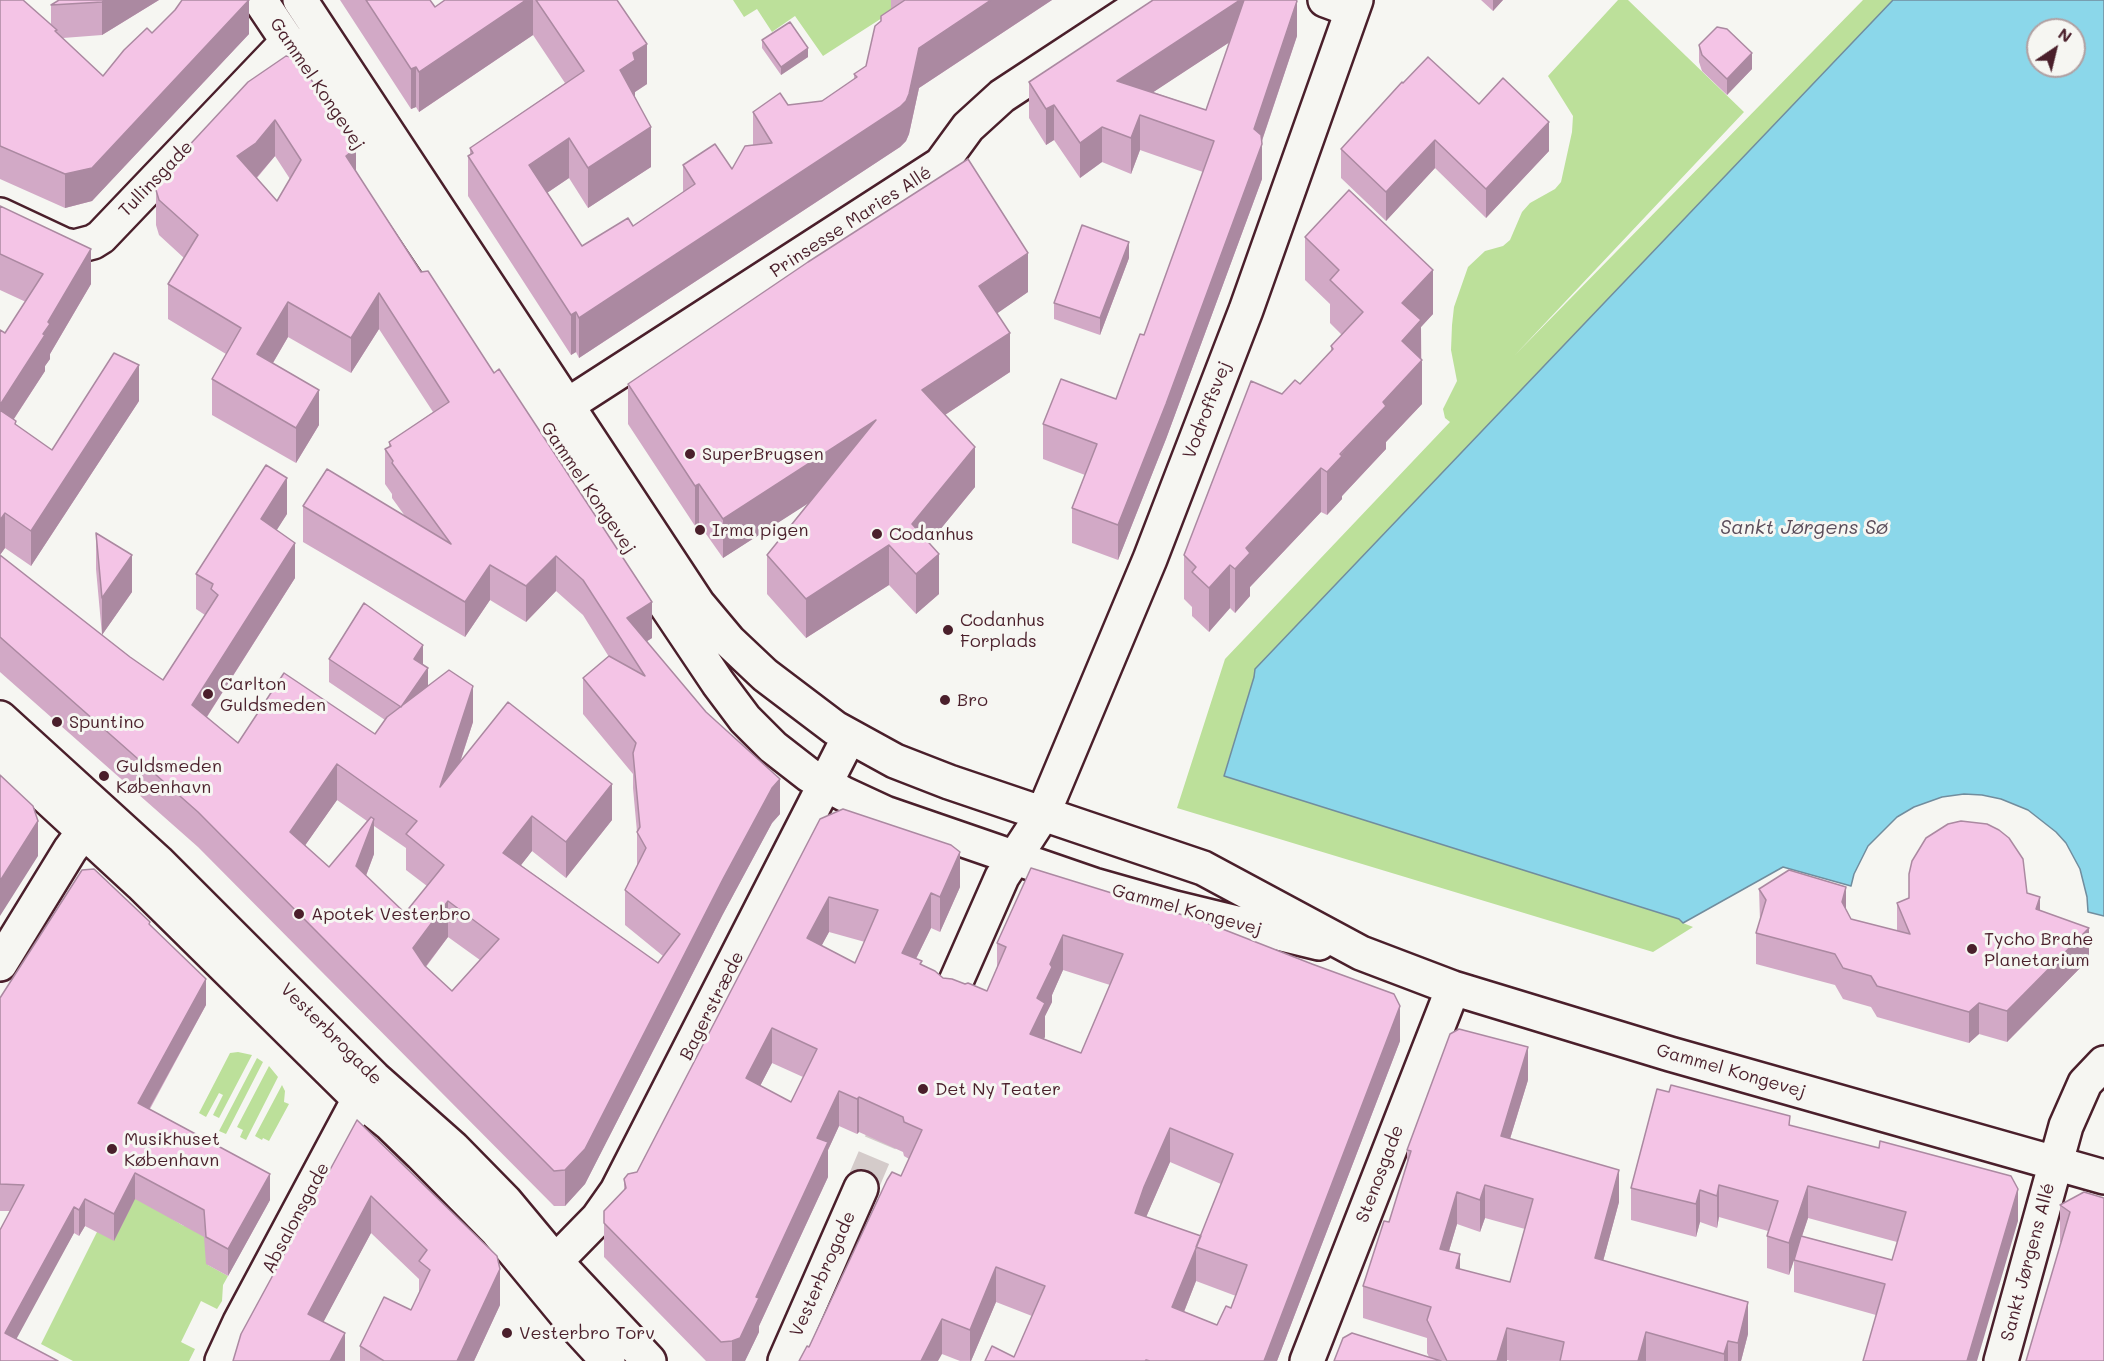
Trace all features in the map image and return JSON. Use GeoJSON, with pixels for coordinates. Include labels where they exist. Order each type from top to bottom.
{"type":"FeatureCollection","features":[{"type":"Feature","properties":{"kind":"street","name":"Gammel Kongevej"},"geometry":{"type":"LineString","coordinates":[[260,0],[555,413],[712,622],[765,675],[820,719],[849,737],[910,768],[1203,868],[1361,953],[1453,988],[1670,1054],[2104,1177]]}},
{"type":"Feature","properties":{"kind":"street","name":"Gammel Kongevej"},"geometry":{"type":"LineString","coordinates":[[300,0],[555,413],[713,675],[745,719],[773,747],[809,775],[885,813],[1094,885],[1175,909],[1361,953]]}},
{"type":"Feature","properties":{"kind":"street","name":"Prinsesse Maries Allé"},"geometry":{"type":"LineString","coordinates":[[555,413],[941,164],[969,127],[1002,96],[1148,0]]}},
{"type":"Feature","properties":{"kind":"street","name":"Vodroffsvej"},"geometry":{"type":"LineString","coordinates":[[1043,814],[1150,559],[1238,329],[1344,3]]}},
{"type":"Feature","properties":{"kind":"street","name":"Tullinsgade"},"geometry":{"type":"LineString","coordinates":[[0,215],[64,246],[84,245],[101,237],[288,41]]}},
{"type":"Feature","properties":{"kind":"street","name":"Vesterbrogade"},"geometry":{"type":"LineString","coordinates":[[0,718],[92,820],[367,1088],[404,1137],[514,1251],[608,1361]]}},
{"type":"Feature","properties":{"kind":"street","name":"Bagerstræde"},"geometry":{"type":"LineString","coordinates":[[555,1261],[598,1218],[617,1191],[849,737]]}},
{"type":"Feature","properties":{"kind":"street","name":"Vesterbrogade"},"geometry":{"type":"LineString","coordinates":[[0,754],[92,820]]}},
{"type":"Feature","properties":{"kind":"street"},"geometry":{"type":"LineString","coordinates":[[950,995],[1002,878],[1043,814]]}},
{"type":"Feature","properties":{"kind":"street"},"geometry":{"type":"LineString","coordinates":[[0,964],[70,850],[92,820]]}},
{"type":"Feature","properties":{"kind":"street","name":"Stenosgade"},"geometry":{"type":"LineString","coordinates":[[1307,1361],[1453,988]]}},
{"type":"Feature","properties":{"kind":"street","name":"Sankt Jørgens Allé"},"geometry":{"type":"LineString","coordinates":[[2001,1361],[2066,1126],[2085,1083],[2104,1063]]}},
{"type":"Feature","properties":{"kind":"street","name":"Vesterbrogade"},"geometry":{"type":"LineString","coordinates":[[367,1088],[425,1121],[526,1224],[555,1261],[649,1361]]}},
{"type":"Feature","properties":{"kind":"street","name":"Absalonsgade"},"geometry":{"type":"LineString","coordinates":[[222,1361],[240,1322],[367,1088]]}},
{"type":"Feature","properties":{"kind":"street","name":"Vesterbrogade"},"geometry":{"type":"LineString","coordinates":[[785,1361],[861,1188]]}},
{"type":"Feature","properties":{"kind":"street"},"geometry":{"type":"LineString","coordinates":[[551,1297],[550,1275],[555,1261]]}},
{"type":"Feature","properties":{"kind":"green space"},"geometry":{"type":"Polygon","coordinates":[[[733,0],[910,0],[823,56],[795,16],[772,32],[757,9],[744,17],[733,0]]]}},
{"type":"Feature","properties":{"kind":"green space"},"geometry":{"type":"Polygon","coordinates":[[[1618,0],[1628,0],[1744,112],[1515,355],[1863,0],[1893,0],[1255,669],[1224,775],[1679,919],[1693,927],[1653,952],[1177,808],[1225,659],[1450,422],[1445,418],[1443,409],[1457,381],[1451,350],[1454,307],[1468,267],[1485,251],[1503,246],[1510,240],[1522,212],[1530,203],[1555,189],[1561,182],[1572,132],[1573,116],[1548,76],[1618,0]]]}},
{"type":"Feature","properties":{"kind":"green space"},"geometry":{"type":"Polygon","coordinates":[[[230,1053],[252,1055],[219,1118],[213,1115],[223,1095],[219,1093],[206,1117],[199,1113],[230,1053]]]}},
{"type":"Feature","properties":{"kind":"green space"},"geometry":{"type":"Polygon","coordinates":[[[257,1058],[263,1062],[226,1134],[219,1131],[257,1058]]]}},
{"type":"Feature","properties":{"kind":"green space"},"geometry":{"type":"Polygon","coordinates":[[[269,1066],[278,1077],[246,1140],[240,1137],[243,1130],[237,1127],[269,1066]]]}},
{"type":"Feature","properties":{"kind":"green space"},"geometry":{"type":"Polygon","coordinates":[[[282,1085],[285,1091],[284,1102],[289,1104],[269,1141],[263,1138],[262,1140],[255,1136],[282,1085]]]}},
{"type":"Feature","properties":{"kind":"green space"},"geometry":{"type":"Polygon","coordinates":[[[92,1168],[182,1225],[216,1235],[208,1265],[228,1276],[223,1285],[222,1301],[217,1309],[201,1301],[181,1342],[195,1349],[189,1361],[73,1361],[41,1344],[97,1232],[92,1168]]]}},
{"type":"Feature","properties":{"kind":"water","name":"Sankt Jørgens Sø"},"geometry":{"type":"Polygon","coordinates":[[[1893,0],[2104,0],[2104,916],[2088,912],[2080,869],[2066,843],[2056,832],[2028,810],[2001,799],[1964,794],[1942,797],[1914,807],[1897,817],[1868,846],[1854,874],[1851,886],[1783,867],[1683,923],[1679,919],[1224,776],[1255,669],[1893,0]]]}},
{"type":"Feature","properties":{"kind":"building"},"geometry":{"type":"Polygon","coordinates":[[[0,0],[23,0],[103,76],[124,50],[147,28],[152,33],[182,0],[249,0],[92,168],[65,174],[0,146],[0,0]]]}},
{"type":"Feature","properties":{"kind":"building"},"geometry":{"type":"Polygon","coordinates":[[[59,0],[105,0],[51,5],[59,0]]]}},
{"type":"Feature","properties":{"kind":"building"},"geometry":{"type":"Polygon","coordinates":[[[366,0],[430,0],[435,7],[445,0],[526,0],[419,72],[416,67],[411,69],[366,0]]]}},
{"type":"Feature","properties":{"kind":"building"},"geometry":{"type":"Polygon","coordinates":[[[536,0],[617,0],[647,44],[633,53],[635,60],[620,70],[651,127],[588,168],[569,138],[529,165],[582,246],[628,218],[633,226],[695,184],[683,165],[715,144],[732,169],[745,146],[772,143],[753,112],[780,93],[788,105],[822,101],[857,77],[854,74],[866,66],[875,26],[881,21],[881,16],[905,0],[991,0],[919,48],[909,94],[900,107],[579,318],[576,312],[571,315],[468,156],[473,153],[470,148],[584,71],[536,0]]]}},
{"type":"Feature","properties":{"kind":"building"},"geometry":{"type":"Polygon","coordinates":[[[1153,0],[1240,0],[1117,81],[1206,110],[1244,0],[1297,1],[1254,129],[1261,135],[1262,144],[1166,404],[1118,525],[1072,508],[1097,444],[1043,424],[1061,379],[1116,399],[1140,334],[1144,335],[1214,141],[1140,115],[1131,138],[1102,127],[1080,143],[1054,105],[1046,109],[1029,82],[1153,0]]]}},
{"type":"Feature","properties":{"kind":"building"},"geometry":{"type":"Polygon","coordinates":[[[790,22],[808,48],[781,67],[762,40],[790,22]]]}},
{"type":"Feature","properties":{"kind":"building"},"geometry":{"type":"Polygon","coordinates":[[[1717,27],[1727,29],[1752,53],[1727,79],[1702,55],[1699,45],[1717,27]]]}},
{"type":"Feature","properties":{"kind":"building"},"geometry":{"type":"Polygon","coordinates":[[[286,56],[297,58],[356,148],[346,156],[421,272],[428,271],[494,373],[499,369],[652,602],[627,618],[706,712],[780,779],[772,788],[723,879],[585,1149],[565,1170],[554,1171],[198,812],[0,637],[0,555],[130,657],[163,680],[218,595],[211,589],[213,584],[196,574],[266,465],[287,478],[261,519],[295,543],[192,705],[238,743],[284,673],[375,734],[387,717],[449,670],[473,686],[440,787],[508,702],[612,784],[566,842],[532,816],[503,853],[658,963],[680,934],[625,890],[646,848],[637,832],[640,827],[633,753],[636,743],[583,678],[609,656],[645,676],[583,580],[556,556],[526,586],[490,565],[465,602],[303,506],[327,469],[451,544],[392,463],[385,449],[391,446],[389,442],[449,402],[379,293],[351,338],[288,302],[257,354],[319,390],[296,428],[212,379],[241,328],[168,284],[198,235],[159,200],[156,190],[157,180],[248,82],[286,56]],[[275,120],[256,143],[237,156],[277,201],[301,160],[275,120]],[[337,764],[290,832],[329,867],[371,817],[374,819],[356,866],[405,913],[444,865],[406,834],[417,821],[337,764]],[[448,901],[413,948],[425,966],[452,991],[499,939],[448,901]]]}},
{"type":"Feature","properties":{"kind":"building"},"geometry":{"type":"Polygon","coordinates":[[[1428,57],[1479,104],[1503,78],[1549,122],[1486,189],[1435,140],[1386,192],[1341,149],[1428,57]]]}},
{"type":"Feature","properties":{"kind":"building"},"geometry":{"type":"Polygon","coordinates":[[[968,159],[1028,253],[979,286],[1010,333],[922,390],[975,447],[912,524],[939,554],[916,574],[889,545],[806,599],[767,555],[876,420],[723,519],[699,484],[695,486],[628,384],[808,262],[968,159]]]}},
{"type":"Feature","properties":{"kind":"building"},"geometry":{"type":"Polygon","coordinates":[[[1349,190],[1433,270],[1402,303],[1421,320],[1402,341],[1422,360],[1383,402],[1386,406],[1340,454],[1342,456],[1327,472],[1321,468],[1246,548],[1250,553],[1235,569],[1230,565],[1209,588],[1192,572],[1196,567],[1184,555],[1251,381],[1282,394],[1295,380],[1300,384],[1363,312],[1330,280],[1339,270],[1305,237],[1349,190]]]}},
{"type":"Feature","properties":{"kind":"building"},"geometry":{"type":"Polygon","coordinates":[[[0,206],[91,249],[48,322],[50,324],[43,334],[45,335],[0,405],[0,330],[5,333],[43,274],[0,254],[0,206]]]}},
{"type":"Feature","properties":{"kind":"building"},"geometry":{"type":"Polygon","coordinates":[[[1082,225],[1129,242],[1100,318],[1054,303],[1082,225]]]}},
{"type":"Feature","properties":{"kind":"building"},"geometry":{"type":"Polygon","coordinates":[[[114,353],[139,365],[31,531],[5,513],[0,520],[0,410],[16,421],[15,424],[52,450],[114,353]]]}},
{"type":"Feature","properties":{"kind":"building"},"geometry":{"type":"Polygon","coordinates":[[[96,533],[132,555],[102,598],[96,533]]]}},
{"type":"Feature","properties":{"kind":"building"},"geometry":{"type":"Polygon","coordinates":[[[364,603],[423,645],[414,659],[428,668],[401,707],[329,659],[364,603]]]}},
{"type":"Feature","properties":{"kind":"building"},"geometry":{"type":"Polygon","coordinates":[[[0,775],[33,806],[38,821],[0,881],[0,775]]]}},
{"type":"Feature","properties":{"kind":"building"},"geometry":{"type":"Polygon","coordinates":[[[843,809],[951,845],[960,852],[940,897],[931,893],[902,953],[922,961],[920,964],[935,971],[943,978],[968,983],[987,991],[1006,947],[997,943],[1031,868],[1202,921],[1394,994],[1400,1006],[1264,1361],[985,1361],[992,1346],[1014,1357],[1045,1286],[996,1267],[970,1330],[942,1319],[921,1361],[799,1361],[807,1346],[809,1347],[887,1180],[892,1172],[901,1176],[922,1130],[904,1122],[903,1117],[859,1097],[857,1099],[839,1091],[817,1138],[828,1142],[756,1297],[759,1298],[740,1338],[721,1342],[604,1223],[604,1211],[626,1188],[624,1179],[628,1174],[637,1172],[820,819],[843,809]],[[829,897],[807,938],[855,963],[878,910],[829,897]],[[1063,935],[1050,964],[1052,967],[1037,998],[1045,1003],[1030,1034],[1081,1053],[1123,954],[1063,935]],[[772,1028],[746,1078],[791,1102],[817,1049],[772,1028]],[[1170,1128],[1135,1213],[1200,1236],[1233,1154],[1170,1128]],[[1196,1247],[1172,1307],[1217,1325],[1226,1306],[1231,1308],[1247,1265],[1196,1247]]]}},
{"type":"Feature","properties":{"kind":"building","name":"Tycho Brahe Planetarium"},"geometry":{"type":"Polygon","coordinates":[[[1961,821],[1987,824],[2009,838],[2023,859],[2027,893],[2040,897],[2036,909],[2089,928],[2007,1011],[1979,1003],[1969,1012],[1877,986],[1871,976],[1843,968],[1835,954],[1756,933],[1766,900],[1759,889],[1789,870],[1846,887],[1842,902],[1851,919],[1910,934],[1897,903],[1909,898],[1909,874],[1912,861],[1926,838],[1948,824],[1961,821]]]}},
{"type":"Feature","properties":{"kind":"building"},"geometry":{"type":"Polygon","coordinates":[[[94,869],[206,979],[138,1103],[270,1174],[228,1249],[206,1237],[204,1210],[135,1173],[114,1214],[85,1199],[79,1210],[74,1207],[5,1333],[58,1361],[0,1361],[0,1230],[24,1185],[0,1184],[0,998],[82,870],[94,869]]]}},
{"type":"Feature","properties":{"kind":"building"},"geometry":{"type":"Polygon","coordinates":[[[1459,1029],[1528,1047],[1501,1136],[1619,1170],[1595,1258],[1748,1302],[1738,1343],[1728,1341],[1724,1354],[1646,1332],[1638,1361],[1560,1361],[1564,1342],[1507,1328],[1497,1361],[1447,1361],[1427,1320],[1431,1307],[1363,1286],[1384,1221],[1389,1222],[1411,1151],[1407,1150],[1450,1034],[1459,1029]],[[1485,1185],[1480,1200],[1457,1192],[1440,1249],[1460,1254],[1456,1268],[1510,1282],[1533,1199],[1485,1185]]]}},
{"type":"Feature","properties":{"kind":"building"},"geometry":{"type":"Polygon","coordinates":[[[1671,1085],[1790,1116],[1789,1125],[1879,1148],[1880,1141],[2011,1176],[2018,1189],[1967,1361],[1863,1361],[1885,1284],[1794,1260],[1801,1236],[1892,1260],[1906,1212],[1808,1186],[1789,1243],[1767,1236],[1778,1201],[1719,1185],[1717,1196],[1700,1190],[1696,1204],[1631,1188],[1657,1089],[1669,1092],[1671,1085]]]}},
{"type":"Feature","properties":{"kind":"building"},"geometry":{"type":"Polygon","coordinates":[[[357,1120],[497,1256],[500,1269],[457,1361],[384,1361],[360,1346],[384,1297],[411,1310],[430,1270],[419,1261],[427,1250],[371,1196],[308,1314],[345,1333],[330,1361],[233,1361],[241,1334],[357,1120]]]}},
{"type":"Feature","properties":{"kind":"building"},"geometry":{"type":"Polygon","coordinates":[[[2084,1192],[2104,1198],[2104,1361],[2026,1361],[2070,1212],[2060,1205],[2084,1192]]]}},
{"type":"Feature","properties":{"kind":"building"},"geometry":{"type":"Polygon","coordinates":[[[1352,1333],[1441,1361],[1334,1361],[1343,1338],[1352,1333]]]}},
{"type":"Feature","properties":{"kind":"tunnel"},"geometry":{"type":"LineString","coordinates":[[861,1188],[898,1101]]}},
{"type":"Feature","properties":{"kind":"place","name":"SuperBrugsen"},"geometry":{"type":"Point","coordinates":[690,454]}},
{"type":"Feature","properties":{"kind":"place","name":"Irma pigen"},"geometry":{"type":"Point","coordinates":[700,530]}},
{"type":"Feature","properties":{"kind":"place","name":"Codanhus"},"geometry":{"type":"Point","coordinates":[877,534]}},
{"type":"Feature","properties":{"kind":"place","name":"Codanhus Forplads"},"geometry":{"type":"Point","coordinates":[948,630]}},
{"type":"Feature","properties":{"kind":"place","name":"Carlton Guldsmeden"},"geometry":{"type":"Point","coordinates":[208,694]}},
{"type":"Feature","properties":{"kind":"place","name":"Bro"},"geometry":{"type":"Point","coordinates":[945,700]}},
{"type":"Feature","properties":{"kind":"place","name":"Spuntino"},"geometry":{"type":"Point","coordinates":[57,722]}},
{"type":"Feature","properties":{"kind":"place","name":"Guldsmeden København"},"geometry":{"type":"Point","coordinates":[104,776]}},
{"type":"Feature","properties":{"kind":"place","name":"Apotek Vesterbro"},"geometry":{"type":"Point","coordinates":[299,914]}},
{"type":"Feature","properties":{"kind":"place","name":"Tycho Brahe Planetarium"},"geometry":{"type":"Point","coordinates":[1972,949]}},
{"type":"Feature","properties":{"kind":"place","name":"Det Ny Teater"},"geometry":{"type":"Point","coordinates":[923,1089]}},
{"type":"Feature","properties":{"kind":"place","name":"Musikhuset København"},"geometry":{"type":"Point","coordinates":[112,1149]}},
{"type":"Feature","properties":{"kind":"place","name":"Vesterbro Torv"},"geometry":{"type":"Point","coordinates":[507,1333]}}]}
